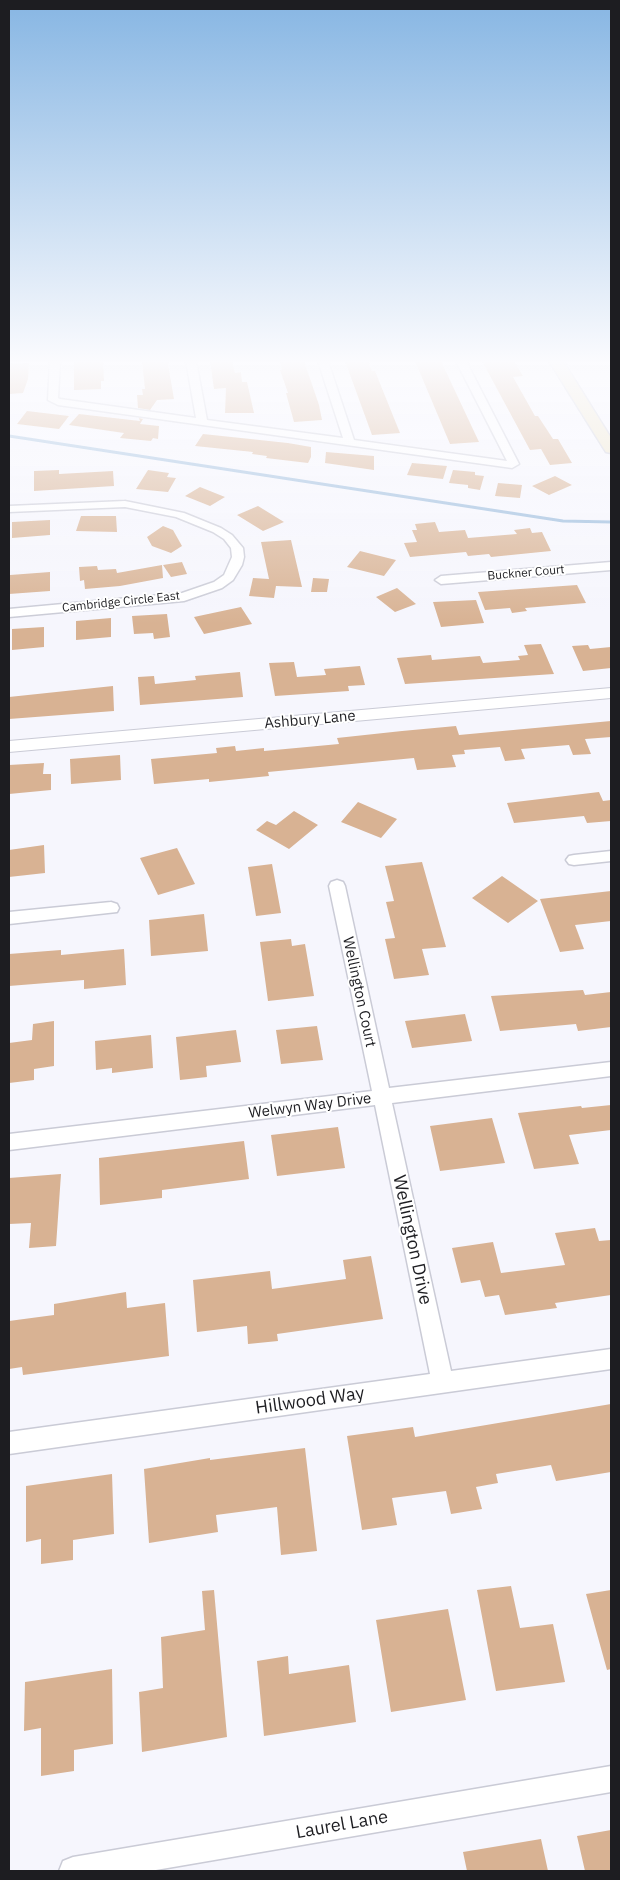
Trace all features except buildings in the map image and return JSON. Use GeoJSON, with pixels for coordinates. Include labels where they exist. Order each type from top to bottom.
{"type":"FeatureCollection","features":[{"type":"Feature","properties":{"kind":"street"},"geometry":{"type":"LineString","coordinates":[[387,449],[512,465],[514,464],[506,449]]}},
{"type":"Feature","properties":{"kind":"street","name":"Cambridge Circle East"},"geometry":{"type":"LineString","coordinates":[[9,509],[125,504],[151,508],[180,515],[217,530],[228,537],[237,548],[238,557],[236,565],[228,577],[205,591],[184,596],[9,612]]}},
{"type":"Feature","properties":{"kind":"street","name":"Buckner Court"},"geometry":{"type":"LineString","coordinates":[[441,580],[611,566]]}},
{"type":"Feature","properties":{"kind":"street","name":"Ashbury Lane"},"geometry":{"type":"LineString","coordinates":[[9,747],[611,693]]}},
{"type":"Feature","properties":{"kind":"street"},"geometry":{"type":"LineString","coordinates":[[574,860],[611,856]]}},
{"type":"Feature","properties":{"kind":"street","name":"Wellington Court"},"geometry":{"type":"LineString","coordinates":[[337,886],[382,1098]]}},
{"type":"Feature","properties":{"kind":"street"},"geometry":{"type":"LineString","coordinates":[[9,918],[111,908]]}},
{"type":"Feature","properties":{"kind":"street","name":"Welwyn Way Drive"},"geometry":{"type":"LineString","coordinates":[[9,1142],[611,1069]]}},
{"type":"Feature","properties":{"kind":"street","name":"Wellington Drive"},"geometry":{"type":"LineString","coordinates":[[382,1098],[443,1383]]}},
{"type":"Feature","properties":{"kind":"street","name":"Hillwood Way"},"geometry":{"type":"LineString","coordinates":[[9,1443],[611,1360]]}},
{"type":"Feature","properties":{"kind":"street","name":"Laurel Lane"},"geometry":{"type":"LineString","coordinates":[[73,1871],[611,1779]]}},
{"type":"Feature","properties":{"kind":"waterway"},"geometry":{"type":"LineString","coordinates":[[92,449],[563,521],[611,522]]}}]}
